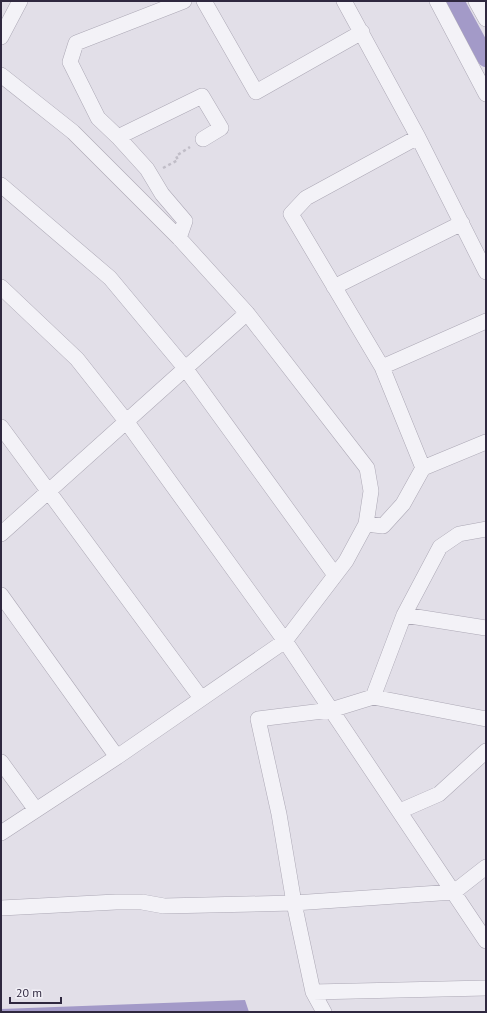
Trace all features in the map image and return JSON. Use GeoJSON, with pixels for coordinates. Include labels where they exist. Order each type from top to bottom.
{"type":"FeatureCollection","features":[{"type":"Feature","properties":{"kind":"street"},"geometry":{"type":"LineString","coordinates":[[1,37],[20,1]]}},
{"type":"Feature","properties":{"kind":"street"},"geometry":{"type":"LineString","coordinates":[[179,238],[185,221],[162,194],[147,169],[118,137],[98,118],[70,62],[76,43],[184,1]]}},
{"type":"Feature","properties":{"kind":"street"},"geometry":{"type":"LineString","coordinates":[[204,1],[256,92],[362,32]]}},
{"type":"Feature","properties":{"kind":"street"},"geometry":{"type":"LineString","coordinates":[[344,1],[418,136],[486,272]]}},
{"type":"Feature","properties":{"kind":"street"},"geometry":{"type":"LineString","coordinates":[[437,1],[486,94]]}},
{"type":"Feature","properties":{"kind":"street"},"geometry":{"type":"LineString","coordinates":[[476,1],[486,19]]}},
{"type":"Feature","properties":{"kind":"street"},"geometry":{"type":"LineString","coordinates":[[1,75],[73,132],[179,238],[248,313],[367,468],[371,491],[366,524],[346,561],[285,641],[117,757],[1,833]]}},
{"type":"Feature","properties":{"kind":"street"},"geometry":{"type":"LineString","coordinates":[[118,137],[202,96],[222,128],[203,139]]}},
{"type":"Feature","properties":{"kind":"street"},"geometry":{"type":"LineString","coordinates":[[418,136],[306,198],[291,214],[382,367],[423,468]]}},
{"type":"Feature","properties":{"kind":"street"},"geometry":{"type":"LineString","coordinates":[[1,185],[110,278],[185,368],[335,575]]}},
{"type":"Feature","properties":{"kind":"street"},"geometry":{"type":"LineString","coordinates":[[334,287],[462,223]]}},
{"type":"Feature","properties":{"kind":"street"},"geometry":{"type":"LineString","coordinates":[[1,287],[77,359],[126,421],[285,641],[486,941]]}},
{"type":"Feature","properties":{"kind":"street"},"geometry":{"type":"LineString","coordinates":[[1,534],[248,313]]}},
{"type":"Feature","properties":{"kind":"street"},"geometry":{"type":"LineString","coordinates":[[382,367],[486,321]]}},
{"type":"Feature","properties":{"kind":"street"},"geometry":{"type":"LineString","coordinates":[[1,427],[201,698]]}},
{"type":"Feature","properties":{"kind":"street"},"geometry":{"type":"LineString","coordinates":[[366,524],[383,526],[403,504],[423,468],[486,442]]}},
{"type":"Feature","properties":{"kind":"street"},"geometry":{"type":"LineString","coordinates":[[373,697],[404,615],[440,547],[459,534],[486,529]]}},
{"type":"Feature","properties":{"kind":"street"},"geometry":{"type":"LineString","coordinates":[[1,595],[117,757]]}},
{"type":"Feature","properties":{"kind":"street"},"geometry":{"type":"LineString","coordinates":[[404,615],[486,628]]}},
{"type":"Feature","properties":{"kind":"street"},"geometry":{"type":"LineString","coordinates":[[324,1012],[314,992],[294,903],[278,814],[258,719],[331,710],[373,697],[486,719]]}},
{"type":"Feature","properties":{"kind":"street"},"geometry":{"type":"LineString","coordinates":[[400,811],[439,794],[486,750]]}},
{"type":"Feature","properties":{"kind":"street"},"geometry":{"type":"LineString","coordinates":[[1,762],[36,810]]}},
{"type":"Feature","properties":{"kind":"street"},"geometry":{"type":"LineString","coordinates":[[1,908],[116,902],[142,902],[164,906],[294,903],[454,892],[486,867]]}},
{"type":"Feature","properties":{"kind":"street"},"geometry":{"type":"LineString","coordinates":[[314,992],[486,988]]}},
{"type":"Feature","properties":{"kind":"path"},"geometry":{"type":"LineString","coordinates":[[151,176],[178,160],[176,156],[203,139]]}},
{"type":"Feature","properties":{"kind":"shaded area"},"geometry":{"type":"Polygon","coordinates":[[[245,1000],[249,1012],[1,1012],[1,1009],[245,1000]]]}},
{"type":"Feature","properties":{"kind":"waterway"},"geometry":{"type":"LineString","coordinates":[[455,1],[486,58]]}}]}
